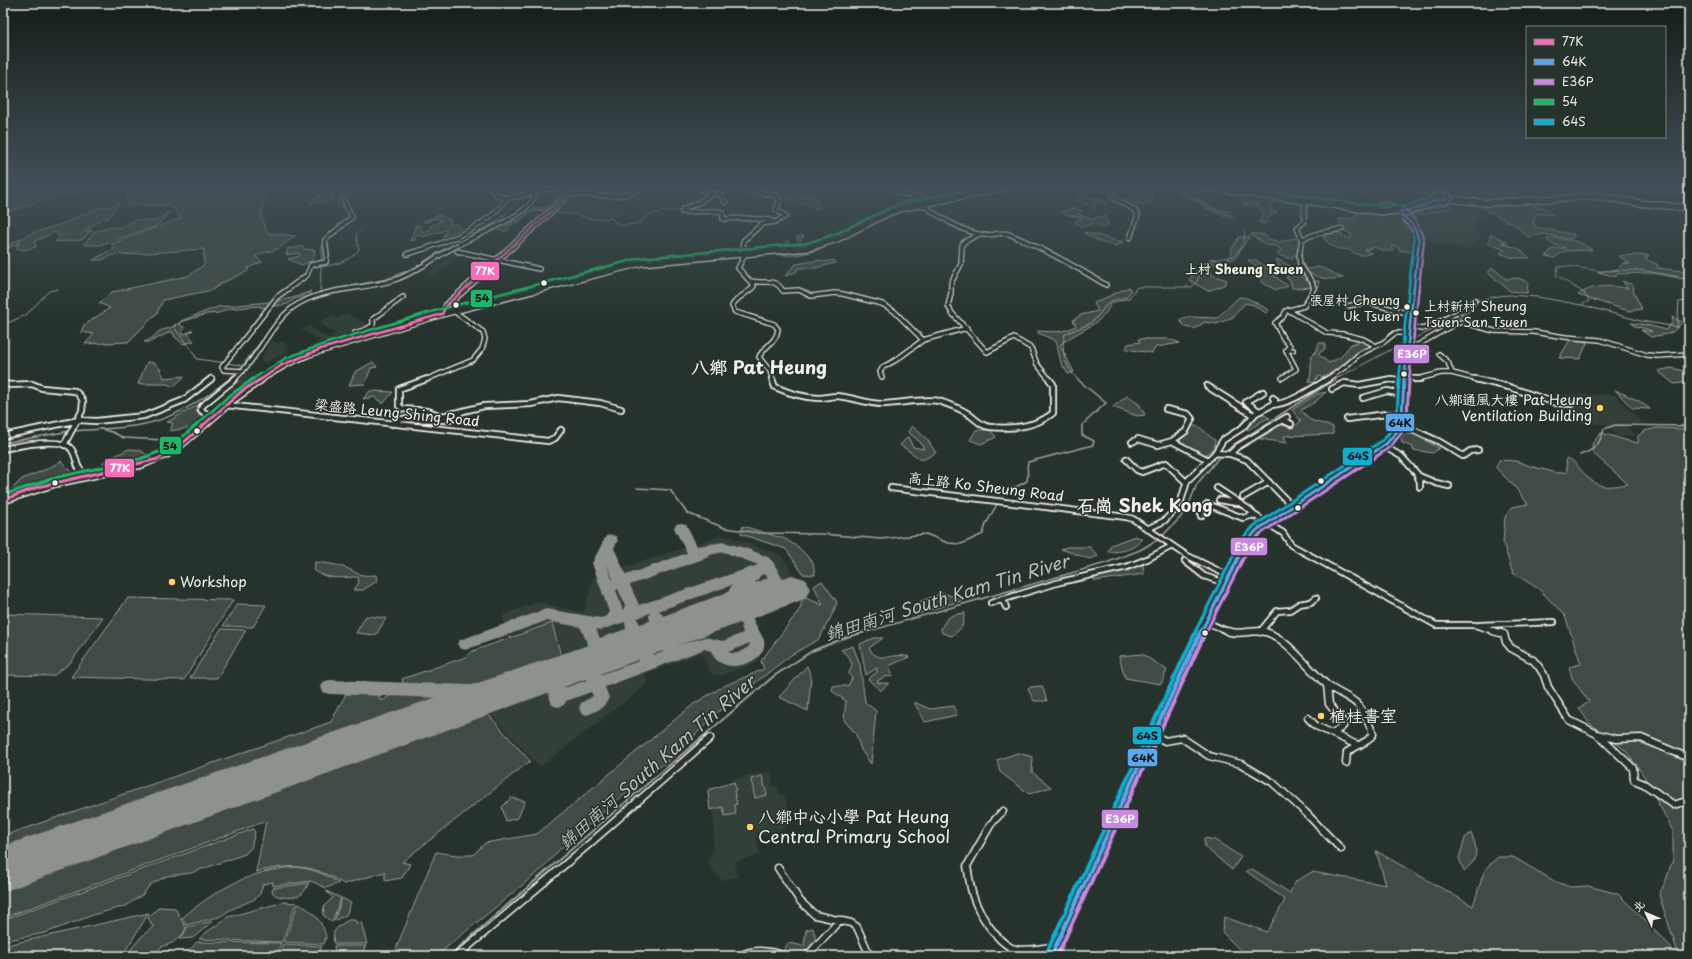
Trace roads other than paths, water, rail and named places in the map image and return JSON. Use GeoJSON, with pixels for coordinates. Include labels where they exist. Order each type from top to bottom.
{"type":"FeatureCollection","features":[{"type":"Feature","properties":{"kind":"main road"},"geometry":{"type":"LineString","coordinates":[[442,314],[447,305],[531,230]]}},
{"type":"Feature","properties":{"kind":"main road"},"geometry":{"type":"LineString","coordinates":[[3,500],[38,487],[141,464],[162,457],[182,444],[250,385],[282,365],[317,351],[423,321],[442,314],[455,312],[641,263],[791,250],[823,244],[855,230]]}},
{"type":"Feature","properties":{"kind":"main road"},"geometry":{"type":"LineString","coordinates":[[1051,956],[1153,734],[1246,542],[1257,530],[1383,446],[1394,436],[1401,420],[1403,379],[1409,340],[1419,240],[1415,230]]}},
{"type":"Feature","properties":{"kind":"street"},"geometry":{"type":"LineString","coordinates":[[241,371],[224,370],[222,367],[271,303],[307,275],[311,265],[326,262],[328,256],[325,240],[337,230]]}},
{"type":"Feature","properties":{"kind":"street"},"geometry":{"type":"LineString","coordinates":[[407,254],[440,243],[468,230]]}},
{"type":"Feature","properties":{"kind":"street"},"geometry":{"type":"LineString","coordinates":[[215,415],[203,412],[201,410],[202,406],[241,371],[283,317],[298,305],[323,294],[379,284],[410,274],[445,252],[485,230]]}},
{"type":"Feature","properties":{"kind":"street"},"geometry":{"type":"LineString","coordinates":[[754,230],[743,241],[744,256],[738,268],[753,285],[753,288],[737,300],[732,306],[739,313],[774,324],[778,329],[778,334],[773,342],[763,350],[759,357],[772,374],[773,385],[779,390],[813,398],[836,396],[881,404],[895,402],[938,401],[966,412],[980,424],[988,427],[1028,426],[1046,419],[1053,413],[1054,408],[1052,400],[1053,384],[1036,366],[1029,346],[1014,338],[987,352],[968,328],[952,313],[948,306],[951,293],[951,283],[961,264],[963,243],[979,234]]}},
{"type":"Feature","properties":{"kind":"street"},"geometry":{"type":"LineString","coordinates":[[968,230],[979,234],[988,235],[1006,233],[1070,264],[1106,285]]}},
{"type":"Feature","properties":{"kind":"street"},"geometry":{"type":"LineString","coordinates":[[1130,238],[1134,230]]}},
{"type":"Feature","properties":{"kind":"street"},"geometry":{"type":"LineString","coordinates":[[1286,350],[1290,344],[1283,338],[1275,323],[1283,317],[1284,312],[1304,306],[1314,288],[1312,282],[1300,265],[1299,256],[1302,239],[1298,230]]}},
{"type":"Feature","properties":{"kind":"street"},"geometry":{"type":"LineString","coordinates":[[1302,239],[1319,233],[1338,230]]}},
{"type":"Feature","properties":{"kind":"street"},"geometry":{"type":"LineString","coordinates":[[457,251],[538,269]]}},
{"type":"Feature","properties":{"kind":"street"},"geometry":{"type":"LineString","coordinates":[[749,280],[759,283],[775,282],[779,284],[783,291],[799,290],[809,296],[839,293],[870,300],[894,311],[923,340]]}},
{"type":"Feature","properties":{"kind":"street"},"geometry":{"type":"LineString","coordinates":[[358,339],[355,333],[367,329],[373,325],[373,319],[403,297]]}},
{"type":"Feature","properties":{"kind":"street"},"geometry":{"type":"LineString","coordinates":[[1410,326],[1421,329],[1426,328],[1462,310],[1474,300]]}},
{"type":"Feature","properties":{"kind":"street"},"geometry":{"type":"LineString","coordinates":[[1348,306],[1358,302],[1366,302],[1411,314]]}},
{"type":"Feature","properties":{"kind":"street"},"geometry":{"type":"LineString","coordinates":[[1288,310],[1327,334],[1343,334],[1363,339],[1376,346]]}},
{"type":"Feature","properties":{"kind":"street"},"geometry":{"type":"LineString","coordinates":[[455,312],[477,326],[485,334],[482,349],[473,360],[441,372],[418,383],[402,388],[398,392],[399,406],[402,409],[428,411],[444,416],[465,410],[489,406],[531,404],[558,398],[600,403],[621,408]]}},
{"type":"Feature","properties":{"kind":"street"},"geometry":{"type":"LineString","coordinates":[[1147,529],[1164,521],[1175,510],[1181,501],[1186,482],[1216,453],[1223,440],[1242,428],[1253,415],[1272,405],[1277,406],[1288,402],[1342,370],[1360,354],[1389,341],[1395,333],[1402,332],[1417,346],[1454,324],[1462,322],[1494,331],[1534,332],[1565,337],[1600,340],[1647,355],[1658,356],[1689,354]]}},
{"type":"Feature","properties":{"kind":"street"},"geometry":{"type":"LineString","coordinates":[[882,377],[880,372],[883,367],[896,360],[923,340],[968,328]]}},
{"type":"Feature","properties":{"kind":"street"},"geometry":{"type":"LineString","coordinates":[[1286,350],[1293,350]]}},
{"type":"Feature","properties":{"kind":"street"},"geometry":{"type":"LineString","coordinates":[[1282,378],[1296,369],[1286,350]]}},
{"type":"Feature","properties":{"kind":"street"},"geometry":{"type":"LineString","coordinates":[[1439,354],[1448,362],[1452,373]]}},
{"type":"Feature","properties":{"kind":"street"},"geometry":{"type":"LineString","coordinates":[[473,360],[473,366]]}},
{"type":"Feature","properties":{"kind":"street"},"geometry":{"type":"LineString","coordinates":[[1332,388],[1344,384],[1359,384],[1391,379],[1418,379],[1440,373],[1452,373],[1509,387],[1556,403],[1571,404]]}},
{"type":"Feature","properties":{"kind":"street"},"geometry":{"type":"LineString","coordinates":[[3,436],[79,420],[90,422],[124,419],[157,411],[184,400],[212,378]]}},
{"type":"Feature","properties":{"kind":"street"},"geometry":{"type":"LineString","coordinates":[[3,383],[10,385],[30,384],[42,388],[73,390],[83,400],[79,420],[64,445]]}},
{"type":"Feature","properties":{"kind":"street"},"geometry":{"type":"LineString","coordinates":[[1207,386],[1253,415]]}},
{"type":"Feature","properties":{"kind":"street"},"geometry":{"type":"LineString","coordinates":[[1363,398],[1388,391],[1402,394]]}},
{"type":"Feature","properties":{"kind":"street"},"geometry":{"type":"LineString","coordinates":[[1259,411],[1246,402],[1263,392]]}},
{"type":"Feature","properties":{"kind":"street"},"geometry":{"type":"LineString","coordinates":[[1272,405],[1275,400],[1274,398]]}},
{"type":"Feature","properties":{"kind":"street","name":"梁盛路 Leung Shing Road"},"geometry":{"type":"LineString","coordinates":[[226,405],[548,441],[555,438],[561,430]]}},
{"type":"Feature","properties":{"kind":"street"},"geometry":{"type":"LineString","coordinates":[[1132,442],[1141,439],[1158,445],[1172,441],[1186,431],[1192,419],[1188,414],[1166,409]]}},
{"type":"Feature","properties":{"kind":"street"},"geometry":{"type":"LineString","coordinates":[[392,424],[396,420],[404,419],[452,420],[465,410]]}},
{"type":"Feature","properties":{"kind":"street"},"geometry":{"type":"LineString","coordinates":[[1347,419],[1387,414],[1401,420],[1463,456],[1469,451],[1478,450]]}},
{"type":"Feature","properties":{"kind":"street"},"geometry":{"type":"LineString","coordinates":[[1229,455],[1237,447],[1286,417]]}},
{"type":"Feature","properties":{"kind":"street"},"geometry":{"type":"LineString","coordinates":[[1282,420],[1291,424]]}},
{"type":"Feature","properties":{"kind":"street"},"geometry":{"type":"LineString","coordinates":[[1172,441],[1208,460]]}},
{"type":"Feature","properties":{"kind":"street"},"geometry":{"type":"LineString","coordinates":[[3,449],[31,444],[64,445],[72,449],[76,466],[88,476]]}},
{"type":"Feature","properties":{"kind":"street"},"geometry":{"type":"LineString","coordinates":[[1383,446],[1401,456],[1417,475],[1420,482],[1420,487]]}},
{"type":"Feature","properties":{"kind":"street"},"geometry":{"type":"LineString","coordinates":[[1216,453],[1242,456],[1292,506]]}},
{"type":"Feature","properties":{"kind":"street"},"geometry":{"type":"LineString","coordinates":[[1126,459],[1137,470],[1142,472],[1166,463],[1186,482]]}},
{"type":"Feature","properties":{"kind":"street"},"geometry":{"type":"LineString","coordinates":[[1417,475],[1436,483],[1449,486]]}},
{"type":"Feature","properties":{"kind":"street"},"geometry":{"type":"LineString","coordinates":[[1243,497],[1269,482]]}},
{"type":"Feature","properties":{"kind":"street","name":"高上路 Ko Sheung Road"},"geometry":{"type":"LineString","coordinates":[[891,488],[1114,515],[1133,519],[1186,555],[1229,576]]}},
{"type":"Feature","properties":{"kind":"street"},"geometry":{"type":"LineString","coordinates":[[1217,488],[1250,510],[1254,515],[1283,533],[1291,545],[1436,625],[1554,622]]}},
{"type":"Feature","properties":{"kind":"street"},"geometry":{"type":"LineString","coordinates":[[1219,500],[1240,504]]}},
{"type":"Feature","properties":{"kind":"street"},"geometry":{"type":"LineString","coordinates":[[1201,516],[1201,510],[1206,504],[1243,518],[1254,515]]}},
{"type":"Feature","properties":{"kind":"street"},"geometry":{"type":"LineString","coordinates":[[991,603],[1060,582],[1127,567],[1147,559],[1170,545]]}},
{"type":"Feature","properties":{"kind":"street"},"geometry":{"type":"LineString","coordinates":[[1185,561],[1204,576],[1225,583]]}},
{"type":"Feature","properties":{"kind":"street"},"geometry":{"type":"LineString","coordinates":[[1260,632],[1277,611],[1290,610],[1299,604],[1311,602],[1316,598]]}},
{"type":"Feature","properties":{"kind":"street"},"geometry":{"type":"LineString","coordinates":[[1002,599],[1006,607]]}},
{"type":"Feature","properties":{"kind":"street"},"geometry":{"type":"LineString","coordinates":[[1206,622],[1232,634],[1260,632],[1268,633],[1281,641],[1327,685],[1350,699],[1360,708],[1373,731],[1372,736],[1369,740],[1357,745],[1347,752],[1346,763]]}},
{"type":"Feature","properties":{"kind":"street"},"geometry":{"type":"LineString","coordinates":[[1475,625],[1504,634],[1506,642],[1511,648],[1533,660],[1544,675],[1548,687],[1569,720],[1597,734],[1616,739],[1641,738],[1689,758]]}},
{"type":"Feature","properties":{"kind":"street"},"geometry":{"type":"LineString","coordinates":[[1327,685],[1329,704],[1344,723],[1333,734]]}},
{"type":"Feature","properties":{"kind":"street"},"geometry":{"type":"LineString","coordinates":[[1308,718],[1316,726],[1357,745]]}},
{"type":"Feature","properties":{"kind":"street"},"geometry":{"type":"LineString","coordinates":[[1153,734],[1165,741],[1182,738],[1210,756],[1236,761],[1250,768],[1282,790],[1341,849]]}},
{"type":"Feature","properties":{"kind":"street"},"geometry":{"type":"LineString","coordinates":[[1597,734],[1633,768],[1634,780],[1644,784],[1674,805],[1683,802],[1689,804]]}},
{"type":"Feature","properties":{"kind":"street"},"geometry":{"type":"LineString","coordinates":[[457,956],[603,832],[710,738]]}},
{"type":"Feature","properties":{"kind":"street"},"geometry":{"type":"LineString","coordinates":[[1003,811],[991,824],[967,866],[974,898],[983,915],[1005,944],[1013,948],[1055,947]]}},
{"type":"Feature","properties":{"kind":"street"},"geometry":{"type":"LineString","coordinates":[[778,868],[800,901],[809,911],[821,918],[840,920],[851,923],[857,927],[870,956]]}},
{"type":"Feature","properties":{"kind":"street"},"geometry":{"type":"LineString","coordinates":[[807,956],[840,920]]}},
{"type":"Feature","properties":{"kind":"street"},"geometry":{"type":"LineString","coordinates":[[740,956],[749,952],[772,952],[785,956]]}},
{"type":"Feature","properties":{"kind":"waterway"},"geometry":{"type":"LineString","coordinates":[[321,267],[322,242],[324,238],[334,230]]}},
{"type":"Feature","properties":{"kind":"waterway"},"geometry":{"type":"LineString","coordinates":[[321,267],[342,262],[355,254],[359,250],[356,235],[361,230]]}},
{"type":"Feature","properties":{"kind":"waterway"},"geometry":{"type":"LineString","coordinates":[[320,292],[386,279],[418,266],[433,255],[482,230]]}},
{"type":"Feature","properties":{"kind":"waterway"},"geometry":{"type":"LineString","coordinates":[[1078,379],[1067,364],[1063,353],[1065,334],[1089,324],[1098,316],[1107,304],[1129,298],[1137,287],[1192,287],[1197,282],[1202,268],[1207,263],[1234,256],[1243,245],[1245,231]]}},
{"type":"Feature","properties":{"kind":"waterway"},"geometry":{"type":"LineString","coordinates":[[1410,340],[1456,320],[1470,311],[1478,301],[1491,297],[1508,295],[1538,297],[1581,305],[1589,301],[1584,293],[1556,275],[1558,267],[1567,266],[1600,271],[1639,270],[1689,278]]}},
{"type":"Feature","properties":{"kind":"waterway"},"geometry":{"type":"LineString","coordinates":[[320,292],[321,267]]}},
{"type":"Feature","properties":{"kind":"waterway"},"geometry":{"type":"LineString","coordinates":[[3,325],[26,315],[49,291],[58,289]]}},
{"type":"Feature","properties":{"kind":"waterway"},"geometry":{"type":"LineString","coordinates":[[304,299],[320,292]]}},
{"type":"Feature","properties":{"kind":"waterway"},"geometry":{"type":"LineString","coordinates":[[1582,305],[1641,321],[1677,327],[1679,302],[1689,300]]}},
{"type":"Feature","properties":{"kind":"waterway"},"geometry":{"type":"LineString","coordinates":[[284,313],[290,308]]}},
{"type":"Feature","properties":{"kind":"waterway"},"geometry":{"type":"LineString","coordinates":[[175,324],[174,327],[197,359],[241,365]]}},
{"type":"Feature","properties":{"kind":"waterway"},"geometry":{"type":"LineString","coordinates":[[229,379],[242,366],[269,331]]}},
{"type":"Feature","properties":{"kind":"waterway"},"geometry":{"type":"LineString","coordinates":[[1334,380],[1407,341]]}},
{"type":"Feature","properties":{"kind":"waterway"},"geometry":{"type":"LineString","coordinates":[[100,429],[140,425],[165,418],[188,408],[229,379]]}},
{"type":"Feature","properties":{"kind":"waterway"},"geometry":{"type":"LineString","coordinates":[[1003,494],[1027,481],[1028,462],[1093,445],[1094,441],[1082,435],[1082,425],[1106,403],[1078,379]]}},
{"type":"Feature","properties":{"kind":"waterway"},"geometry":{"type":"LineString","coordinates":[[1224,453],[1233,445],[1336,379]]}},
{"type":"Feature","properties":{"kind":"waterway"},"geometry":{"type":"LineString","coordinates":[[1580,455],[1590,451],[1596,446],[1601,439],[1604,429],[1615,425],[1689,426]]}},
{"type":"Feature","properties":{"kind":"waterway"},"geometry":{"type":"LineString","coordinates":[[73,431],[100,429]]}},
{"type":"Feature","properties":{"kind":"waterway"},"geometry":{"type":"LineString","coordinates":[[100,429],[112,432],[124,438],[164,440]]}},
{"type":"Feature","properties":{"kind":"waterway"},"geometry":{"type":"LineString","coordinates":[[3,443],[70,431]]}},
{"type":"Feature","properties":{"kind":"waterway","name":"錦田南河 South Kam Tin River"},"geometry":{"type":"LineString","coordinates":[[1162,536],[1180,518],[1189,504],[1197,484],[1221,455]]}},
{"type":"Feature","properties":{"kind":"waterway"},"geometry":{"type":"LineString","coordinates":[[637,488],[670,490],[687,513],[725,528],[760,533],[822,534],[881,539],[926,534],[948,543],[961,544],[983,534],[986,524],[997,504]]}},
{"type":"Feature","properties":{"kind":"waterway","name":"錦田南河 South Kam Tin River"},"geometry":{"type":"LineString","coordinates":[[866,632],[1106,563],[1140,550],[1159,539]]}},
{"type":"Feature","properties":{"kind":"waterway","name":"錦田南河 South Kam Tin River"},"geometry":{"type":"LineString","coordinates":[[449,956],[606,819],[774,676],[812,651],[847,637],[869,631]]}},
{"type":"Feature","properties":{"kind":"place","name":"張屋村 Cheung Uk Tsuen"},"geometry":{"type":"Point","coordinates":[1407,307]}},
{"type":"Feature","properties":{"kind":"place","name":"上村新村 Sheung Tsuen San Tsuen"},"geometry":{"type":"Point","coordinates":[1416,313]}},
{"type":"Feature","properties":{"kind":"place","name":"八鄉通風大樓 Pat Heung Ventilation Building"},"geometry":{"type":"Point","coordinates":[1600,408]}},
{"type":"Feature","properties":{"kind":"place","name":"Workshop"},"geometry":{"type":"Point","coordinates":[172,582]}},
{"type":"Feature","properties":{"kind":"place","name":"植桂書室"},"geometry":{"type":"Point","coordinates":[1321,716]}},
{"type":"Feature","properties":{"kind":"place","name":"八鄉中心小學 Pat Heung Central Primary School"},"geometry":{"type":"Point","coordinates":[750,827]}},
{"type":"Feature","properties":{"kind":"district","name":"上村 Sheung Tsuen"},"geometry":{"type":"Point","coordinates":[1244,269]}},
{"type":"Feature","properties":{"kind":"district","name":"八鄉 Pat Heung"},"geometry":{"type":"Point","coordinates":[759,368]}},
{"type":"Feature","properties":{"kind":"district","name":"石崗 Shek Kong"},"geometry":{"type":"Point","coordinates":[1145,506]}}]}
